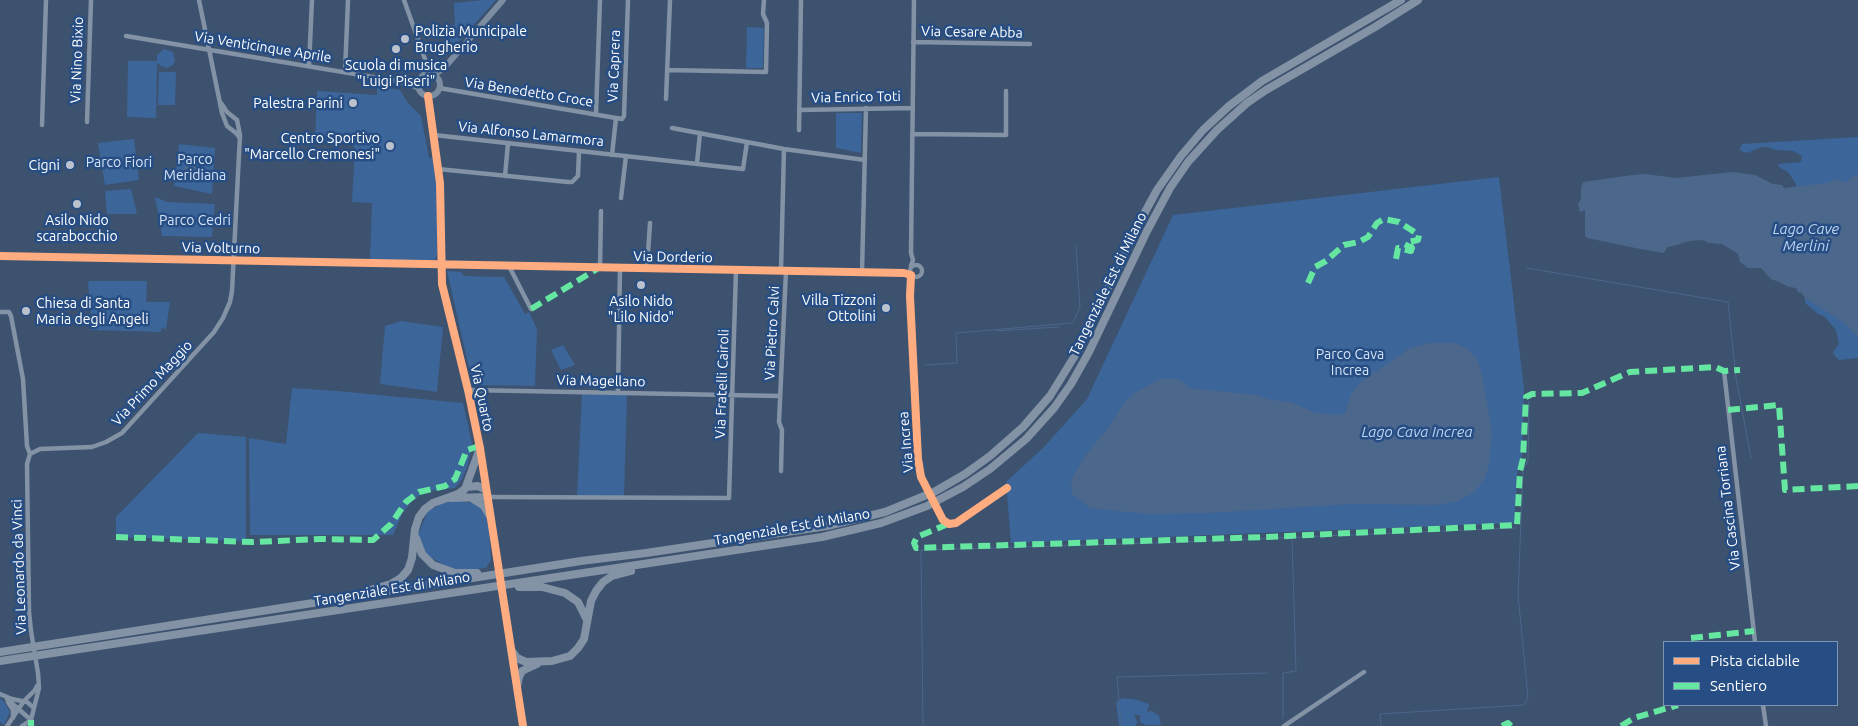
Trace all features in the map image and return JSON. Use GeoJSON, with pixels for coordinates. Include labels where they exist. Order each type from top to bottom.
{"type":"FeatureCollection","features":[{"type":"Feature","properties":{"kind":"highway","name":"Tangenziale Est di Milano"},"geometry":{"type":"LineString","coordinates":[[2,652],[581,561],[827,526],[856,520],[910,503],[937,491],[968,472],[1019,431],[1059,384],[1082,345],[1153,198],[1178,160],[1199,134],[1225,109],[1251,89],[1401,0]]}},
{"type":"Feature","properties":{"kind":"highway","name":"Tangenziale Est di Milano"},"geometry":{"type":"LineString","coordinates":[[0,661],[822,537],[881,523],[940,500],[990,470],[1026,439],[1054,408],[1071,384],[1092,345],[1153,219],[1174,182],[1201,147],[1229,118],[1256,96],[1418,0]]}},
{"type":"Feature","properties":{"kind":"highway"},"geometry":{"type":"LineString","coordinates":[[306,605],[384,587],[396,582],[408,570],[411,564],[417,520],[424,509],[433,503],[461,493],[466,488],[480,448]]}},
{"type":"Feature","properties":{"kind":"highway"},"geometry":{"type":"LineString","coordinates":[[466,488],[478,486],[486,494]]}},
{"type":"Feature","properties":{"kind":"highway"},"geometry":{"type":"LineString","coordinates":[[444,498],[471,498],[486,494]]}},
{"type":"Feature","properties":{"kind":"highway"},"geometry":{"type":"LineString","coordinates":[[471,498],[484,506],[490,516]]}},
{"type":"Feature","properties":{"kind":"highway"},"geometry":{"type":"LineString","coordinates":[[415,530],[419,549],[426,560],[436,567],[455,573],[474,574],[581,561]]}},
{"type":"Feature","properties":{"kind":"highway"},"geometry":{"type":"LineString","coordinates":[[514,667],[519,670],[525,665],[562,659],[573,653],[584,639],[594,595],[599,586],[607,580],[620,573],[662,565],[684,558]]}},
{"type":"Feature","properties":{"kind":"highway"},"geometry":{"type":"LineString","coordinates":[[492,587],[540,587],[564,592],[578,602],[588,624]]}},
{"type":"Feature","properties":{"kind":"highway"},"geometry":{"type":"LineString","coordinates":[[512,651],[525,665]]}},
{"type":"Feature","properties":{"kind":"highway"},"geometry":{"type":"LineString","coordinates":[[517,687],[525,665]]}},
{"type":"Feature","properties":{"kind":"street"},"geometry":{"type":"LineString","coordinates":[[42,125],[46,0]]}},
{"type":"Feature","properties":{"kind":"street","name":"Via Nino Bixio"},"geometry":{"type":"LineString","coordinates":[[86,122],[91,0]]}},
{"type":"Feature","properties":{"kind":"street"},"geometry":{"type":"LineString","coordinates":[[199,0],[222,113],[229,126],[238,134],[240,140]]}},
{"type":"Feature","properties":{"kind":"street"},"geometry":{"type":"LineString","coordinates":[[309,66],[312,0]]}},
{"type":"Feature","properties":{"kind":"street"},"geometry":{"type":"LineString","coordinates":[[345,72],[348,0]]}},
{"type":"Feature","properties":{"kind":"street"},"geometry":{"type":"LineString","coordinates":[[404,0],[424,56],[426,68],[421,78],[419,89],[423,94],[431,95],[439,86],[444,67]]}},
{"type":"Feature","properties":{"kind":"street"},"geometry":{"type":"LineString","coordinates":[[434,75],[444,67],[504,0]]}},
{"type":"Feature","properties":{"kind":"street"},"geometry":{"type":"LineString","coordinates":[[596,114],[600,0]]}},
{"type":"Feature","properties":{"kind":"street","name":"Via Caprera"},"geometry":{"type":"LineString","coordinates":[[612,154],[616,118],[622,119],[624,116],[628,0]]}},
{"type":"Feature","properties":{"kind":"street"},"geometry":{"type":"LineString","coordinates":[[666,99],[670,0]]}},
{"type":"Feature","properties":{"kind":"street"},"geometry":{"type":"LineString","coordinates":[[667,70],[766,72],[767,23],[764,14],[764,0]]}},
{"type":"Feature","properties":{"kind":"street"},"geometry":{"type":"LineString","coordinates":[[798,130],[801,0]]}},
{"type":"Feature","properties":{"kind":"street","name":"Via Increa"},"geometry":{"type":"LineString","coordinates":[[914,0],[911,253],[913,260],[910,268],[910,296],[918,459],[921,477],[943,520],[949,524],[956,523],[1006,488]]}},
{"type":"Feature","properties":{"kind":"street","name":"Via Venticinque Aprile"},"geometry":{"type":"LineString","coordinates":[[126,36],[397,81],[419,89]]}},
{"type":"Feature","properties":{"kind":"street","name":"Via Cesare Abba"},"geometry":{"type":"LineString","coordinates":[[913,42],[1030,44]]}},
{"type":"Feature","properties":{"kind":"street"},"geometry":{"type":"LineString","coordinates":[[421,78],[428,74],[434,75],[438,79],[439,86]]}},
{"type":"Feature","properties":{"kind":"street","name":"Via Venticinque Aprile"},"geometry":{"type":"LineString","coordinates":[[397,81],[421,78]]}},
{"type":"Feature","properties":{"kind":"street","name":"Via Benedetto Croce"},"geometry":{"type":"LineString","coordinates":[[439,86],[616,118]]}},
{"type":"Feature","properties":{"kind":"street"},"geometry":{"type":"LineString","coordinates":[[912,134],[1006,135],[1006,91]]}},
{"type":"Feature","properties":{"kind":"street","name":"Via Quarto"},"geometry":{"type":"LineString","coordinates":[[431,95],[441,198],[442,284],[480,448],[523,726]]}},
{"type":"Feature","properties":{"kind":"street"},"geometry":{"type":"LineString","coordinates":[[221,103],[224,110],[237,120],[238,124],[235,128],[229,126]]}},
{"type":"Feature","properties":{"kind":"street"},"geometry":{"type":"LineString","coordinates":[[862,272],[866,108]]}},
{"type":"Feature","properties":{"kind":"street","name":"Via Enrico Toti"},"geometry":{"type":"LineString","coordinates":[[799,110],[912,108]]}},
{"type":"Feature","properties":{"kind":"street"},"geometry":{"type":"LineString","coordinates":[[229,126],[229,118],[234,117]]}},
{"type":"Feature","properties":{"kind":"street","name":"Via Primo Maggio"},"geometry":{"type":"LineString","coordinates":[[30,454],[40,450],[92,447],[116,437],[128,429],[219,326],[230,302],[240,140],[238,124]]}},
{"type":"Feature","properties":{"kind":"street"},"geometry":{"type":"LineString","coordinates":[[672,128],[784,149],[865,160]]}},
{"type":"Feature","properties":{"kind":"street"},"geometry":{"type":"LineString","coordinates":[[697,163],[700,133]]}},
{"type":"Feature","properties":{"kind":"street","name":"Via Alfonso Lamarmora"},"geometry":{"type":"LineString","coordinates":[[434,135],[743,169],[747,142]]}},
{"type":"Feature","properties":{"kind":"street"},"geometry":{"type":"LineString","coordinates":[[505,176],[508,143]]}},
{"type":"Feature","properties":{"kind":"street","name":"Via Pietro Calvi"},"geometry":{"type":"LineString","coordinates":[[781,471],[782,430],[779,422],[784,271],[784,149]]}},
{"type":"Feature","properties":{"kind":"street"},"geometry":{"type":"LineString","coordinates":[[438,169],[572,182],[578,176],[579,151]]}},
{"type":"Feature","properties":{"kind":"street"},"geometry":{"type":"LineString","coordinates":[[621,198],[626,156]]}},
{"type":"Feature","properties":{"kind":"street"},"geometry":{"type":"LineString","coordinates":[[600,268],[601,211]]}},
{"type":"Feature","properties":{"kind":"street"},"geometry":{"type":"LineString","coordinates":[[648,269],[650,223]]}},
{"type":"Feature","properties":{"kind":"street","name":"Via Volturno"},"geometry":{"type":"LineString","coordinates":[[0,256],[441,265]]}},
{"type":"Feature","properties":{"kind":"street"},"geometry":{"type":"LineString","coordinates":[[911,277],[918,277],[922,271],[920,266],[913,260]]}},
{"type":"Feature","properties":{"kind":"street","name":"Via Dorderio"},"geometry":{"type":"LineString","coordinates":[[441,265],[904,273],[911,277]]}},
{"type":"Feature","properties":{"kind":"street"},"geometry":{"type":"LineString","coordinates":[[904,273],[917,265]]}},
{"type":"Feature","properties":{"kind":"street"},"geometry":{"type":"LineString","coordinates":[[509,266],[531,309]]}},
{"type":"Feature","properties":{"kind":"street"},"geometry":{"type":"LineString","coordinates":[[618,392],[620,268]]}},
{"type":"Feature","properties":{"kind":"street","name":"Via Fratelli Cairoli"},"geometry":{"type":"LineString","coordinates":[[486,494],[729,498],[736,270]]}},
{"type":"Feature","properties":{"kind":"street","name":"Via Leonardo da Vinci"},"geometry":{"type":"LineString","coordinates":[[0,312],[9,312],[11,316],[23,379],[27,446],[30,454],[27,464],[29,612],[39,680],[39,688],[31,720]]}},
{"type":"Feature","properties":{"kind":"street","name":"Via Cascina Torriana"},"geometry":{"type":"LineString","coordinates":[[1724,371],[1755,641]]}},
{"type":"Feature","properties":{"kind":"street","name":"Via Magellano"},"geometry":{"type":"LineString","coordinates":[[468,390],[733,396]]}},
{"type":"Feature","properties":{"kind":"street","name":"Via Pietro Calvi"},"geometry":{"type":"LineString","coordinates":[[733,396],[780,396]]}},
{"type":"Feature","properties":{"kind":"street"},"geometry":{"type":"LineString","coordinates":[[1284,726],[1364,672]]}},
{"type":"Feature","properties":{"kind":"street"},"geometry":{"type":"LineString","coordinates":[[7,726],[24,701],[35,690],[39,680]]}},
{"type":"Feature","properties":{"kind":"street"},"geometry":{"type":"LineString","coordinates":[[2,696],[24,701],[31,704],[34,708]]}},
{"type":"Feature","properties":{"kind":"street"},"geometry":{"type":"LineString","coordinates":[[2,696],[31,720],[22,726]]}},
{"type":"Feature","properties":{"kind":"street"},"geometry":{"type":"LineString","coordinates":[[2,696],[13,710],[14,718]]}},
{"type":"Feature","properties":{"kind":"street"},"geometry":{"type":"LineString","coordinates":[[1763,706],[1766,726]]}},
{"type":"Feature","properties":{"kind":"green space"},"geometry":{"type":"Polygon","coordinates":[[[496,0],[446,56],[444,26],[455,25],[454,3],[496,0]]]}},
{"type":"Feature","properties":{"kind":"green space"},"geometry":{"type":"Polygon","coordinates":[[[747,27],[764,28],[763,68],[746,68],[747,27]]]}},
{"type":"Feature","properties":{"kind":"green space"},"geometry":{"type":"Polygon","coordinates":[[[164,49],[173,52],[175,60],[173,65],[167,68],[157,63],[156,118],[127,117],[128,61],[157,61],[157,55],[164,49]]]}},
{"type":"Feature","properties":{"kind":"green space"},"geometry":{"type":"Polygon","coordinates":[[[159,72],[176,72],[175,105],[158,105],[159,72]]]}},
{"type":"Feature","properties":{"kind":"green space","name":"Centro Sportivo \"Marcello Cremonesi\""},"geometry":{"type":"Polygon","coordinates":[[[377,86],[400,90],[408,103],[421,116],[429,158],[434,158],[438,183],[437,256],[434,261],[370,260],[372,203],[352,202],[355,148],[351,144],[315,142],[317,91],[377,95],[377,86]]]}},
{"type":"Feature","properties":{"kind":"green space"},"geometry":{"type":"Polygon","coordinates":[[[836,113],[862,113],[861,153],[836,148],[836,113]]]}},
{"type":"Feature","properties":{"kind":"green space"},"geometry":{"type":"Polygon","coordinates":[[[1858,137],[1858,358],[1839,360],[1833,352],[1839,344],[1836,330],[1824,316],[1818,314],[1805,303],[1796,184],[1788,172],[1779,167],[1778,164],[1801,162],[1802,156],[1793,151],[1776,150],[1767,147],[1747,153],[1740,149],[1742,144],[1858,137]]]}},
{"type":"Feature","properties":{"kind":"green space","name":"Parco Fiori"},"geometry":{"type":"Polygon","coordinates":[[[134,139],[139,180],[105,185],[98,143],[134,139]]]}},
{"type":"Feature","properties":{"kind":"green space","name":"Parco Meridiana"},"geometry":{"type":"Polygon","coordinates":[[[179,144],[215,148],[212,194],[174,186],[179,144]]]}},
{"type":"Feature","properties":{"kind":"green space","name":"Parco Cava Increa"},"geometry":{"type":"Polygon","coordinates":[[[1499,177],[1524,389],[1522,455],[1518,466],[1514,523],[1011,543],[1006,482],[1044,447],[1087,399],[1173,215],[1499,177]]]}},
{"type":"Feature","properties":{"kind":"green space"},"geometry":{"type":"Polygon","coordinates":[[[131,189],[137,214],[107,214],[105,191],[131,189]]]}},
{"type":"Feature","properties":{"kind":"green space","name":"Parco Cedri"},"geometry":{"type":"Polygon","coordinates":[[[155,197],[167,202],[215,204],[212,237],[162,236],[155,197]]]}},
{"type":"Feature","properties":{"kind":"green space"},"geometry":{"type":"Polygon","coordinates":[[[447,271],[461,272],[464,276],[504,277],[525,314],[529,312],[537,329],[535,386],[473,385],[447,271]]]}},
{"type":"Feature","properties":{"kind":"green space"},"geometry":{"type":"Polygon","coordinates":[[[89,281],[147,281],[146,302],[170,302],[166,329],[161,328],[161,332],[90,330],[89,281]]]}},
{"type":"Feature","properties":{"kind":"green space"},"geometry":{"type":"Polygon","coordinates":[[[401,321],[443,327],[437,392],[380,384],[385,326],[401,321]]]}},
{"type":"Feature","properties":{"kind":"green space"},"geometry":{"type":"Polygon","coordinates":[[[563,345],[575,365],[561,370],[551,350],[563,345]]]}},
{"type":"Feature","properties":{"kind":"green space"},"geometry":{"type":"Polygon","coordinates":[[[292,388],[463,403],[472,443],[468,465],[462,479],[455,488],[429,491],[415,498],[403,512],[393,535],[250,535],[249,438],[286,444],[292,388]]]}},
{"type":"Feature","properties":{"kind":"green space"},"geometry":{"type":"Polygon","coordinates":[[[582,394],[627,395],[624,496],[577,496],[582,394]]]}},
{"type":"Feature","properties":{"kind":"green space"},"geometry":{"type":"Polygon","coordinates":[[[198,433],[246,437],[246,541],[116,537],[116,517],[198,433]]]}},
{"type":"Feature","properties":{"kind":"green space"},"geometry":{"type":"Polygon","coordinates":[[[454,501],[479,505],[486,514],[491,560],[486,568],[455,571],[426,555],[420,544],[418,534],[428,511],[443,503],[454,501]]]}},
{"type":"Feature","properties":{"kind":"green space"},"geometry":{"type":"Polygon","coordinates":[[[0,698],[10,712],[4,725],[0,722],[0,698]]]}},
{"type":"Feature","properties":{"kind":"green space"},"geometry":{"type":"Polygon","coordinates":[[[1123,698],[1149,704],[1147,712],[1152,711],[1159,716],[1161,725],[1145,725],[1140,722],[1140,715],[1136,715],[1134,716],[1138,722],[1135,726],[1119,726],[1116,702],[1123,698]]]}},
{"type":"Feature","properties":{"kind":"water"},"geometry":{"type":"Polygon","coordinates":[[[191,164],[199,172],[191,180],[183,172],[191,164]]]}},
{"type":"Feature","properties":{"kind":"water","name":"Lago Cave Merlini"},"geometry":{"type":"Polygon","coordinates":[[[1732,172],[1755,175],[1773,184],[1782,185],[1784,188],[1827,183],[1837,179],[1847,183],[1849,179],[1858,174],[1858,337],[1842,321],[1805,298],[1796,288],[1771,279],[1761,268],[1748,268],[1740,262],[1738,254],[1722,244],[1709,243],[1703,240],[1689,241],[1667,247],[1664,253],[1587,238],[1585,236],[1585,210],[1580,212],[1578,204],[1581,199],[1583,182],[1645,174],[1676,178],[1732,172]]]}},
{"type":"Feature","properties":{"kind":"water","name":"Lago Cava Increa"},"geometry":{"type":"Polygon","coordinates":[[[1429,343],[1455,343],[1467,348],[1477,359],[1482,374],[1492,432],[1489,466],[1484,479],[1473,493],[1458,501],[1436,505],[1352,504],[1209,513],[1147,514],[1090,508],[1072,494],[1073,476],[1087,453],[1108,428],[1124,403],[1134,393],[1160,379],[1176,379],[1184,382],[1189,388],[1256,395],[1271,400],[1290,402],[1316,413],[1338,415],[1345,413],[1351,394],[1362,381],[1410,348],[1429,343]]]}},
{"type":"Feature","properties":{"kind":"waterway"},"geometry":{"type":"LineString","coordinates":[[925,365],[957,363],[956,333],[1073,323],[1080,307],[1076,247]]}},
{"type":"Feature","properties":{"kind":"waterway"},"geometry":{"type":"LineString","coordinates":[[1527,268],[1728,302],[1735,368]]}},
{"type":"Feature","properties":{"kind":"waterway"},"geometry":{"type":"LineString","coordinates":[[996,331],[1059,327]]}},
{"type":"Feature","properties":{"kind":"waterway"},"geometry":{"type":"LineString","coordinates":[[1735,372],[1751,458]]}},
{"type":"Feature","properties":{"kind":"waterway"},"geometry":{"type":"LineString","coordinates":[[1381,726],[1380,714],[1524,705],[1528,697],[1518,595],[1523,470],[1528,461],[1529,401]]}},
{"type":"Feature","properties":{"kind":"waterway"},"geometry":{"type":"LineString","coordinates":[[923,726],[921,550],[1155,543],[1516,528]]}},
{"type":"Feature","properties":{"kind":"waterway"},"geometry":{"type":"LineString","coordinates":[[1283,718],[1283,673],[1296,671],[1292,538]]}},
{"type":"Feature","properties":{"kind":"waterway"},"geometry":{"type":"LineString","coordinates":[[1121,726],[1117,677],[1267,673]]}},
{"type":"Feature","properties":{"kind":"marked path"},"geometry":{"type":"LineString","coordinates":[[1308,283],[1315,267],[1326,261],[1344,245],[1359,242],[1368,237],[1377,223],[1384,219],[1399,222],[1419,235],[1418,240],[1408,242],[1412,248],[1404,244],[1411,251],[1398,248],[1396,259]]}},
{"type":"Feature","properties":{"kind":"marked path"},"geometry":{"type":"LineString","coordinates":[[531,309],[597,269]]}},
{"type":"Feature","properties":{"kind":"marked path"},"geometry":{"type":"LineString","coordinates":[[948,524],[917,537],[914,543],[916,548],[1267,537],[1517,525],[1526,397],[1532,394],[1582,393],[1630,372],[1715,367],[1724,371],[1740,370]]}},
{"type":"Feature","properties":{"kind":"marked path"},"geometry":{"type":"LineString","coordinates":[[1728,410],[1779,405],[1785,490],[1858,486]]}},
{"type":"Feature","properties":{"kind":"marked path"},"geometry":{"type":"LineString","coordinates":[[116,537],[252,542],[322,539],[373,540],[391,524],[406,502],[419,492],[445,486],[455,479],[467,450],[479,446]]}},
{"type":"Feature","properties":{"kind":"marked path"},"geometry":{"type":"LineString","coordinates":[[1691,638],[1754,631]]}},
{"type":"Feature","properties":{"kind":"marked path"},"geometry":{"type":"LineString","coordinates":[[1621,726],[1634,718],[1675,706]]}},
{"type":"Feature","properties":{"kind":"marked path"},"geometry":{"type":"LineString","coordinates":[[31,720],[31,726]]}},
{"type":"Feature","properties":{"kind":"marked path"},"geometry":{"type":"LineString","coordinates":[[1502,726],[1508,723],[1511,726]]}},
{"type":"Feature","properties":{"kind":"cycle path"},"geometry":{"type":"LineString","coordinates":[[428,96],[440,183],[442,284],[480,448],[523,726]]}},
{"type":"Feature","properties":{"kind":"cycle path"},"geometry":{"type":"LineString","coordinates":[[0,256],[904,273],[911,275]]}},
{"type":"Feature","properties":{"kind":"cycle path"},"geometry":{"type":"LineString","coordinates":[[911,276],[910,296],[918,459],[921,477],[943,520],[949,524],[956,523],[1007,488]]}},
{"type":"Feature","properties":{"kind":"place","name":"Polizia Municipale Brugherio"},"geometry":{"type":"Point","coordinates":[405,39]}},
{"type":"Feature","properties":{"kind":"place","name":"Scuola di musica \"Luigi Piseri\""},"geometry":{"type":"Point","coordinates":[396,49]}},
{"type":"Feature","properties":{"kind":"place","name":"Palestra Parini"},"geometry":{"type":"Point","coordinates":[353,103]}},
{"type":"Feature","properties":{"kind":"place","name":"Centro Sportivo \"Marcello Cremonesi\""},"geometry":{"type":"Point","coordinates":[390,146]}},
{"type":"Feature","properties":{"kind":"place","name":"Cigni"},"geometry":{"type":"Point","coordinates":[70,165]}},
{"type":"Feature","properties":{"kind":"place","name":"Asilo Nido scarabocchio"},"geometry":{"type":"Point","coordinates":[77,204]}},
{"type":"Feature","properties":{"kind":"place","name":"Asilo Nido \"Lilo Nido\""},"geometry":{"type":"Point","coordinates":[641,285]}},
{"type":"Feature","properties":{"kind":"place","name":"Villa Tizzoni Ottolini"},"geometry":{"type":"Point","coordinates":[886,308]}},
{"type":"Feature","properties":{"kind":"place","name":"Chiesa di Santa Maria degli Angeli"},"geometry":{"type":"Point","coordinates":[26,311]}}]}
